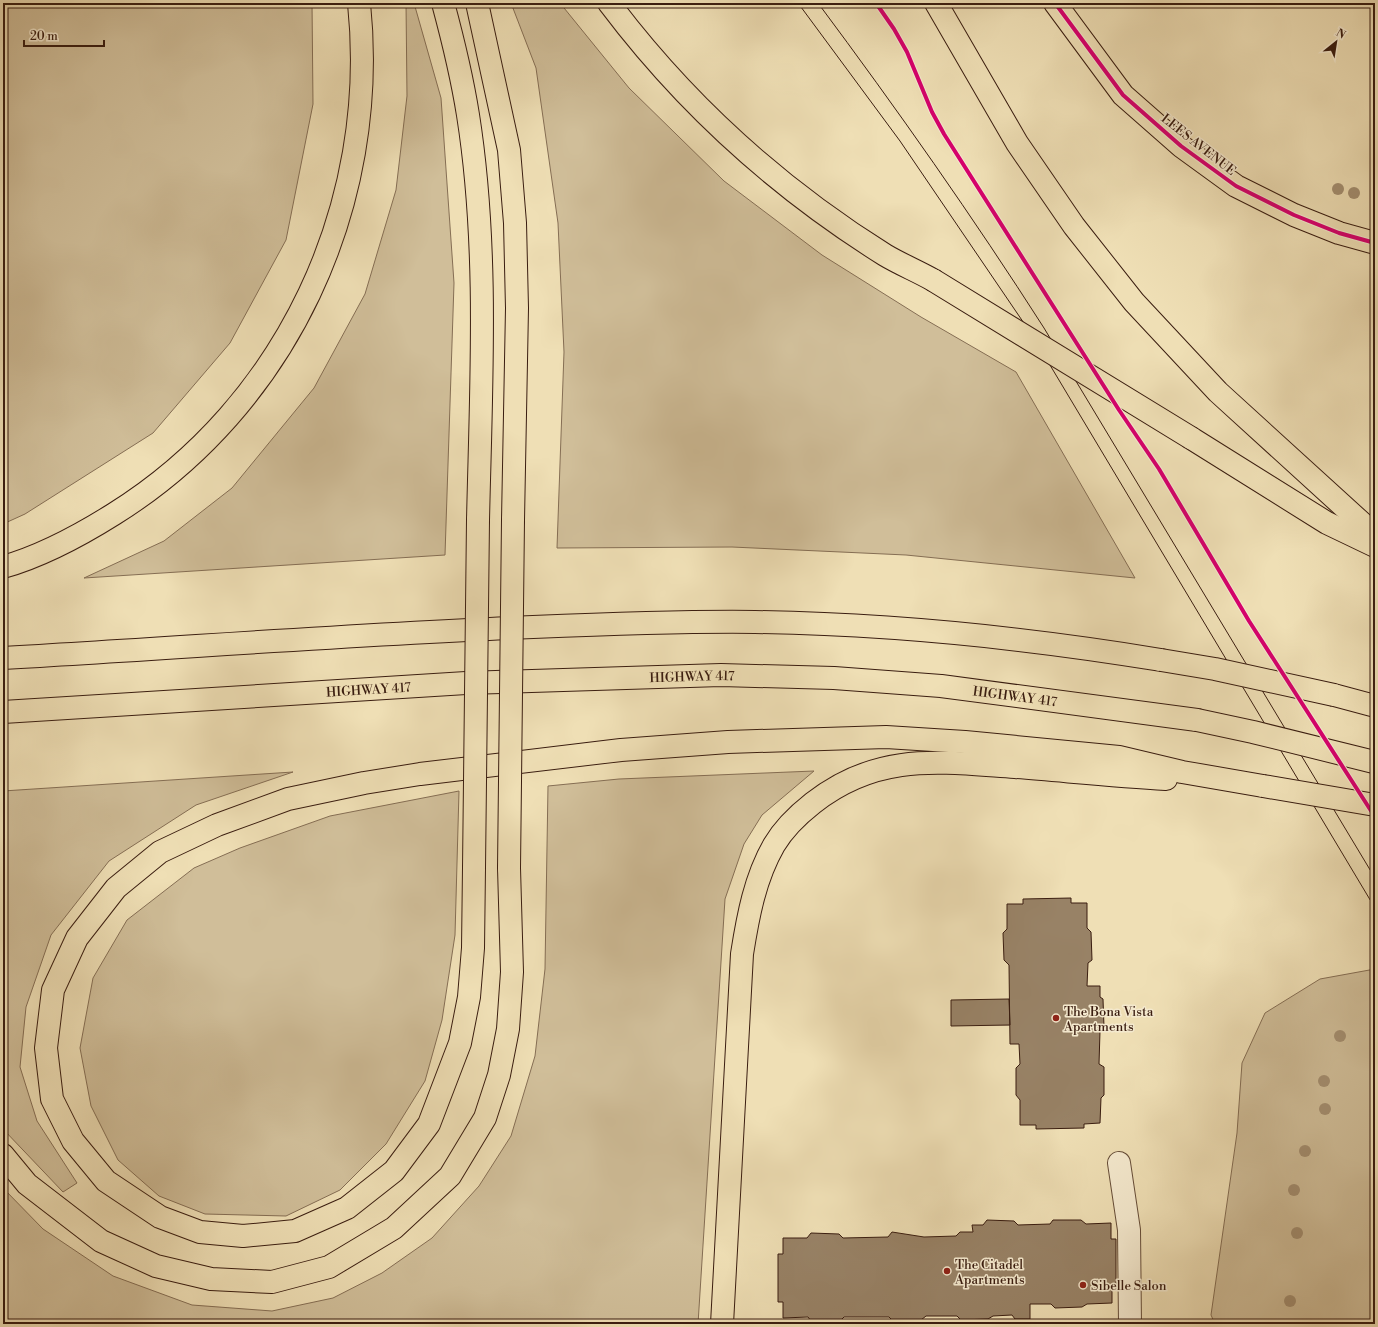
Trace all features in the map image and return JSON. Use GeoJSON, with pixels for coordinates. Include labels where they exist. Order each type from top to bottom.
{"type":"FeatureCollection","features":[{"type":"Feature","properties":{"kind":"main road"},"geometry":{"type":"LineString","coordinates":[[3,567],[22,562],[86,532],[146,494],[201,446],[247,397],[287,338],[317,280],[341,216],[355,148],[362,93],[362,32],[359,3]]}},
{"type":"Feature","properties":{"kind":"main road"},"geometry":{"type":"LineString","coordinates":[[443,3],[452,36],[468,115],[476,193],[481,344],[478,520],[474,868],[473,948],[469,997],[460,1043],[429,1124],[394,1171],[347,1208],[296,1231],[243,1236],[200,1232],[160,1217],[106,1181],[73,1141],[52,1099],[46,1048],[54,990],[78,938],[116,888],[160,852],[217,825],[288,799],[364,783],[420,774],[621,750],[728,742],[886,738],[965,742],[1119,757],[1182,772],[1375,805]]}},
{"type":"Feature","properties":{"kind":"main road"},"geometry":{"type":"LineString","coordinates":[[3,1155],[27,1184],[101,1241],[156,1266],[211,1279],[272,1282],[329,1267],[394,1228],[450,1176],[485,1118],[499,1074],[508,1029],[512,972],[508,868],[517,308],[515,223],[509,150],[477,3]]}},
{"type":"Feature","properties":{"kind":"main road"},"geometry":{"type":"LineString","coordinates":[[609,3],[634,36],[683,93],[735,143],[788,188],[843,227],[886,255],[933,280],[1328,523],[1375,546]]}},
{"type":"Feature","properties":{"kind":"main road"},"geometry":{"type":"LineString","coordinates":[[936,3],[1017,143],[1074,226],[1134,302],[1218,392],[1375,535]]}},
{"type":"Feature","properties":{"kind":"main road","name":"LEES AVENUE"},"geometry":{"type":"LineString","coordinates":[[1055,3],[1123,95],[1181,146],[1236,186],[1288,212],[1339,233],[1375,243]]}},
{"type":"Feature","properties":{"kind":"main road"},"geometry":{"type":"LineString","coordinates":[[3,658],[439,631],[627,623],[754,622],[834,625],[1000,637],[1215,669],[1334,695],[1375,706]]}},
{"type":"Feature","properties":{"kind":"main road","name":"HIGHWAY 417"},"geometry":{"type":"LineString","coordinates":[[3,712],[474,683],[721,675],[834,678],[940,686],[1197,720],[1318,747],[1374,762]]}},
{"type":"Feature","properties":{"kind":"main road"},"geometry":{"type":"LineString","coordinates":[[722,1324],[743,948],[752,900],[765,863],[775,844],[803,810],[836,787],[856,776],[875,770],[915,762],[954,763],[1263,786]]}},
{"type":"Feature","properties":{"kind":"lane"},"geometry":{"type":"LineString","coordinates":[[1119,1163],[1129,1230],[1130,1324]]}},
{"type":"Feature","properties":{"kind":"shaded area"},"geometry":{"type":"Polygon","coordinates":[[[3,3],[312,3],[313,104],[286,240],[230,343],[153,433],[25,514],[3,524],[3,3]]]}},
{"type":"Feature","properties":{"kind":"shaded area"},"geometry":{"type":"Polygon","coordinates":[[[406,3],[414,3],[441,98],[454,283],[445,555],[84,578],[164,541],[232,488],[314,388],[365,294],[396,190],[407,96],[406,3]]]}},
{"type":"Feature","properties":{"kind":"shaded area"},"geometry":{"type":"Polygon","coordinates":[[[511,3],[560,3],[629,88],[724,181],[822,255],[921,317],[1016,372],[1135,578],[906,555],[732,547],[557,548],[564,352],[558,223],[536,68],[511,3]]]}},
{"type":"Feature","properties":{"kind":"shaded area"},"geometry":{"type":"Polygon","coordinates":[[[814,771],[762,815],[744,844],[725,899],[698,1324],[3,1324],[3,1188],[43,1229],[113,1276],[192,1305],[272,1311],[333,1298],[382,1273],[432,1238],[479,1186],[511,1136],[535,1056],[545,969],[548,786],[619,779],[814,771]]]}},
{"type":"Feature","properties":{"kind":"shaded area"},"geometry":{"type":"Polygon","coordinates":[[[293,772],[196,805],[109,861],[51,935],[26,1007],[20,1067],[37,1121],[77,1183],[63,1192],[3,1129],[3,791],[293,772]]]}},
{"type":"Feature","properties":{"kind":"shaded area"},"geometry":{"type":"Polygon","coordinates":[[[459,791],[455,935],[442,1020],[425,1081],[386,1144],[340,1190],[286,1216],[205,1214],[159,1196],[118,1160],[91,1106],[80,1048],[93,978],[127,920],[194,868],[240,848],[330,816],[459,791]]]}},
{"type":"Feature","properties":{"kind":"shaded area"},"geometry":{"type":"Polygon","coordinates":[[[1375,969],[1375,1324],[1215,1324],[1211,1315],[1237,1133],[1242,1063],[1265,1013],[1320,979],[1375,969]]]}},
{"type":"Feature","properties":{"kind":"building","name":"The Bona Vista Apartments"},"geometry":{"type":"Polygon","coordinates":[[[1071,898],[1071,903],[1087,903],[1087,928],[1091,932],[1092,960],[1088,963],[1087,986],[1100,986],[1100,997],[1103,999],[1104,1027],[1100,1031],[1099,1064],[1104,1067],[1104,1095],[1101,1098],[1100,1123],[1084,1124],[1084,1128],[1036,1129],[1036,1125],[1020,1125],[1020,1100],[1016,1095],[1016,1068],[1020,1064],[1019,1044],[1010,1044],[1009,965],[1004,960],[1003,933],[1007,929],[1007,904],[1023,904],[1023,899],[1071,898]]]}},
{"type":"Feature","properties":{"kind":"building"},"geometry":{"type":"Polygon","coordinates":[[[1009,999],[1010,1025],[951,1026],[951,1000],[1009,999]]]}},
{"type":"Feature","properties":{"kind":"building","name":"The Citadel Apartments"},"geometry":{"type":"Polygon","coordinates":[[[987,1220],[1014,1221],[1018,1225],[1050,1224],[1053,1220],[1081,1220],[1086,1224],[1111,1223],[1111,1239],[1116,1239],[1116,1287],[1112,1287],[1112,1303],[1087,1304],[1082,1307],[1055,1308],[1051,1304],[1030,1304],[1030,1319],[1015,1319],[1012,1315],[993,1316],[988,1319],[961,1320],[957,1316],[926,1316],[921,1320],[893,1321],[889,1317],[844,1317],[840,1321],[811,1321],[808,1317],[783,1318],[783,1302],[778,1302],[778,1254],[783,1254],[783,1238],[807,1238],[811,1233],[839,1234],[843,1238],[888,1237],[892,1232],[924,1237],[956,1236],[960,1232],[973,1232],[972,1225],[983,1225],[987,1220]]]}},
{"type":"Feature","properties":{"kind":"tram line"},"geometry":{"type":"LineString","coordinates":[[798,3],[900,141],[1032,335],[1375,908]]}},
{"type":"Feature","properties":{"kind":"tram line"},"geometry":{"type":"LineString","coordinates":[[818,3],[934,164],[990,245],[1044,328],[1375,878]]}},
{"type":"Feature","properties":{"kind":"cycle path"},"geometry":{"type":"LineString","coordinates":[[876,3],[894,29],[907,52],[932,112],[944,134],[1119,410],[1159,469],[1249,621],[1375,817]]}},
{"type":"Feature","properties":{"kind":"cycle path"},"geometry":{"type":"LineString","coordinates":[[1055,3],[1123,95],[1181,146],[1236,186],[1294,215],[1339,233],[1375,243]]}},
{"type":"Feature","properties":{"kind":"place","name":"The Bona Vista Apartments"},"geometry":{"type":"Point","coordinates":[1056,1018]}},
{"type":"Feature","properties":{"kind":"place","name":"The Citadel Apartments"},"geometry":{"type":"Point","coordinates":[947,1271]}},
{"type":"Feature","properties":{"kind":"place","name":"Sibelle Salon"},"geometry":{"type":"Point","coordinates":[1083,1285]}}]}
